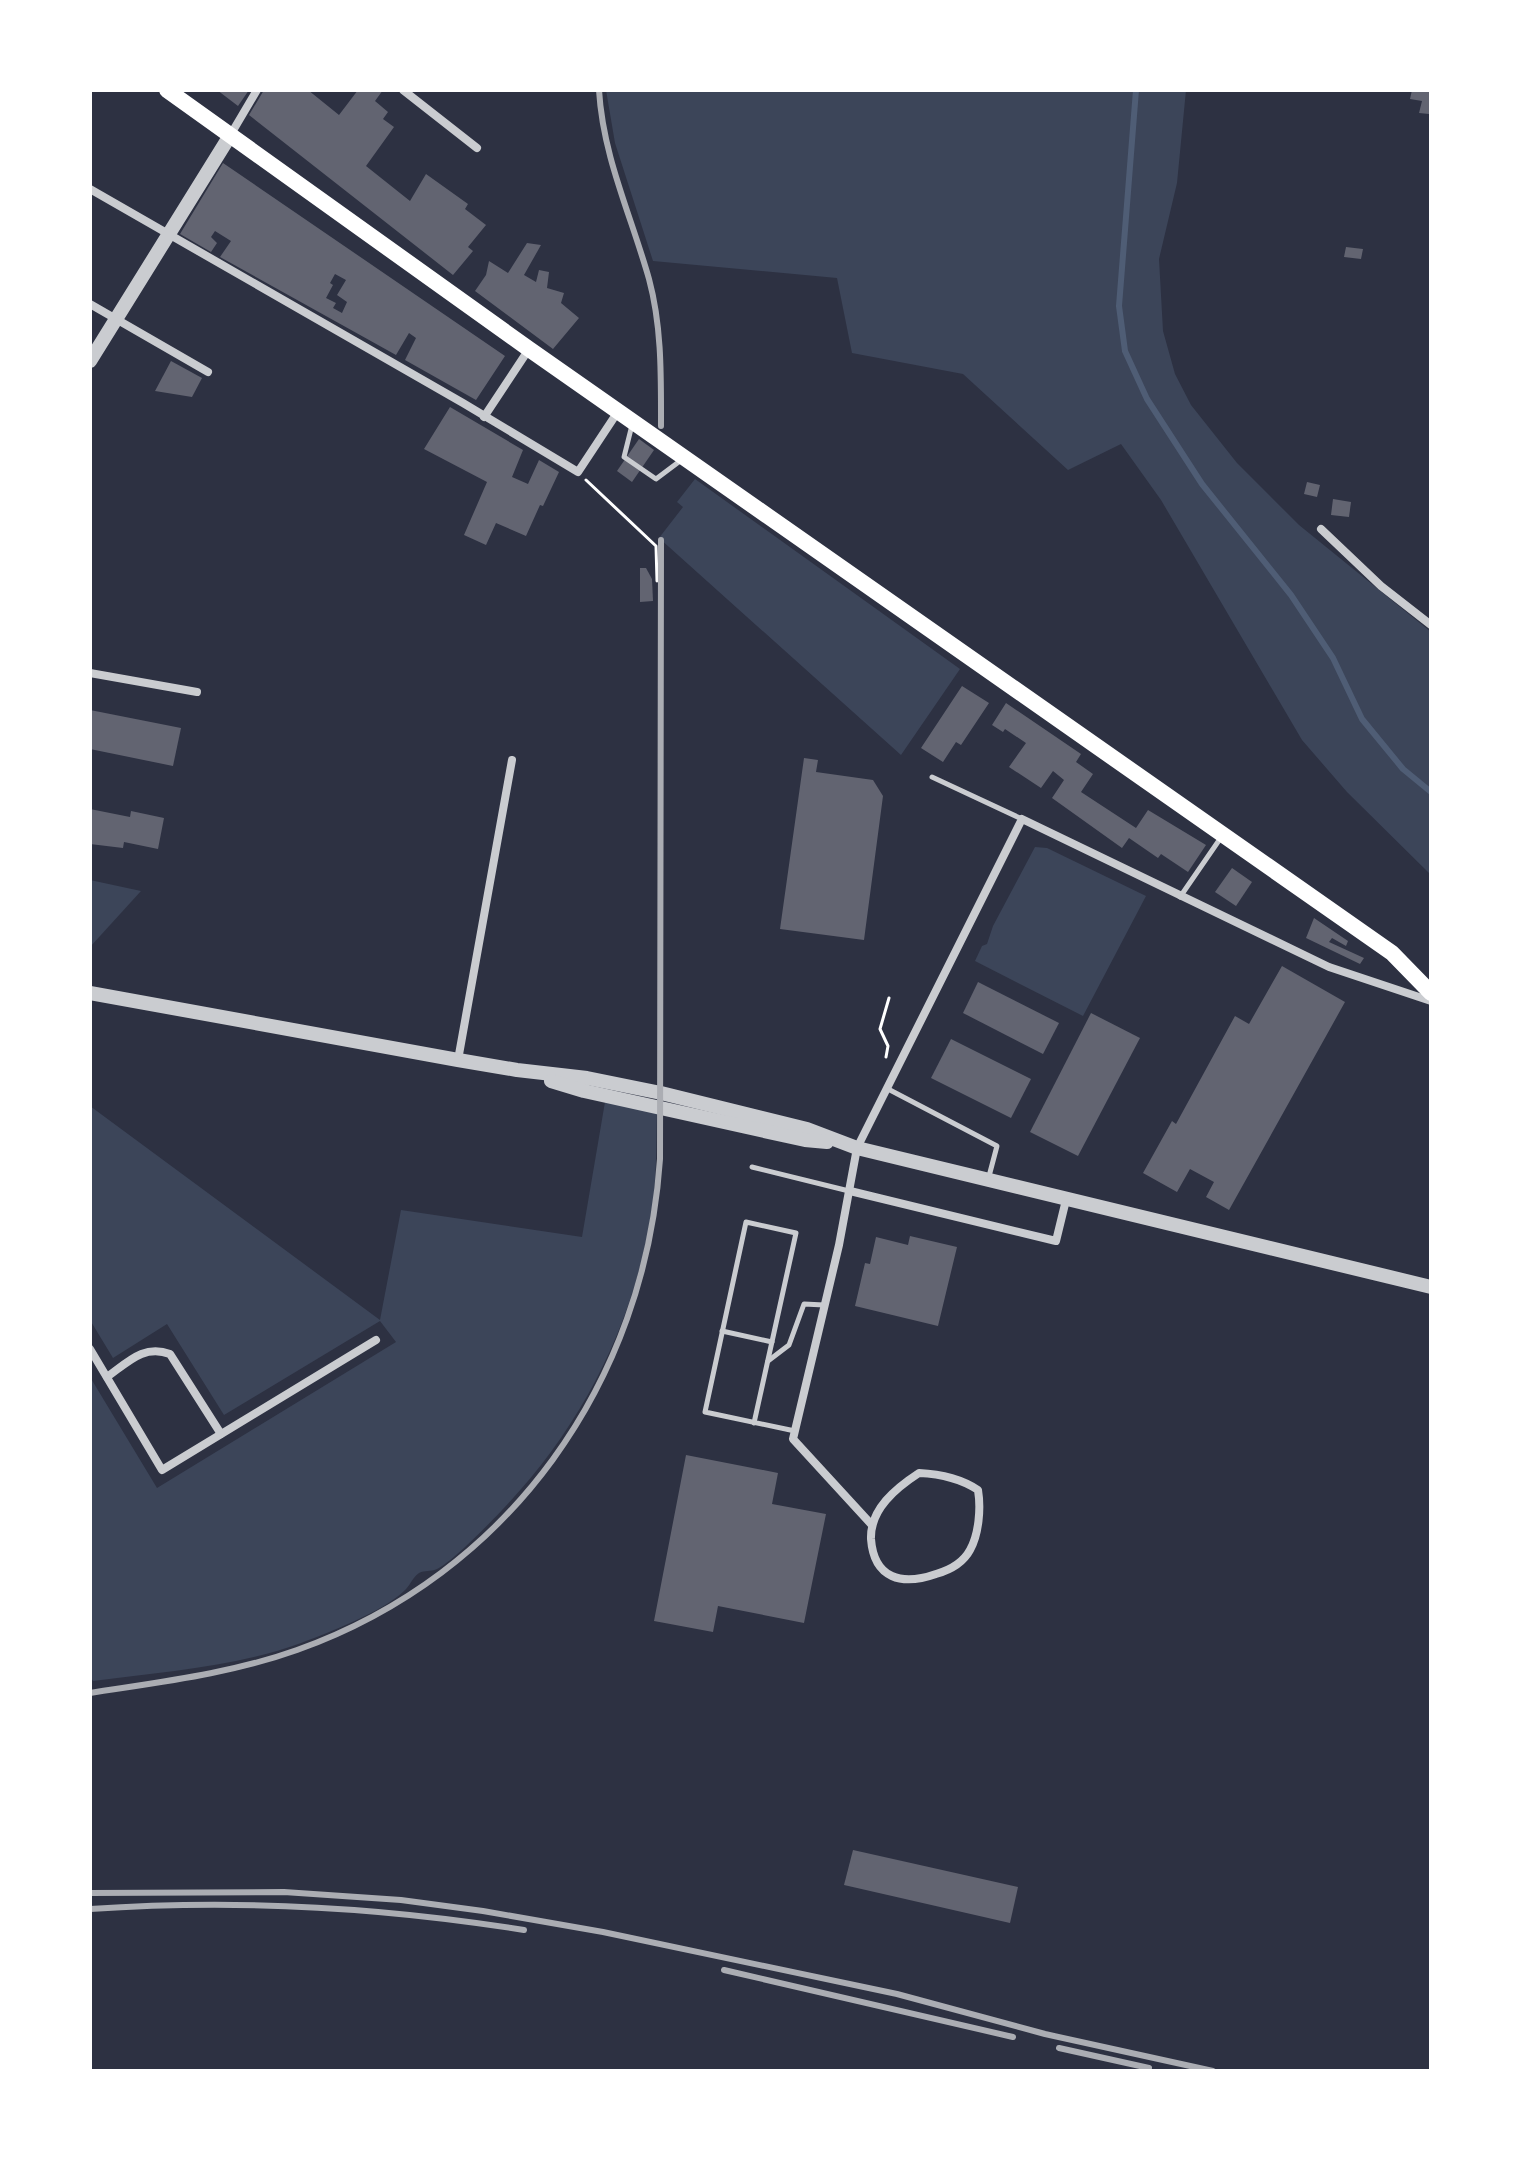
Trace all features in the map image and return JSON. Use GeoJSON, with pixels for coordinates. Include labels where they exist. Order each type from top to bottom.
{"type":"FeatureCollection","features":[{"type":"Feature","properties":{"kind":"main road"},"geometry":{"type":"LineString","coordinates":[[167,90],[529,349],[1431,980]]}},
{"type":"Feature","properties":{"kind":"main road"},"geometry":{"type":"LineString","coordinates":[[1392,953],[1431,993]]}},
{"type":"Feature","properties":{"kind":"street"},"geometry":{"type":"LineString","coordinates":[[90,361],[257,90]]}},
{"type":"Feature","properties":{"kind":"street"},"geometry":{"type":"LineString","coordinates":[[403,90],[477,148]]}},
{"type":"Feature","properties":{"kind":"street"},"geometry":{"type":"LineString","coordinates":[[90,189],[578,472],[626,415]]}},
{"type":"Feature","properties":{"kind":"street"},"geometry":{"type":"LineString","coordinates":[[90,304],[208,372]]}},
{"type":"Feature","properties":{"kind":"street"},"geometry":{"type":"LineString","coordinates":[[484,417],[529,349]]}},
{"type":"Feature","properties":{"kind":"street"},"geometry":{"type":"LineString","coordinates":[[1321,529],[1381,586],[1431,625]]}},
{"type":"Feature","properties":{"kind":"street"},"geometry":{"type":"LineString","coordinates":[[90,673],[197,692]]}},
{"type":"Feature","properties":{"kind":"street"},"geometry":{"type":"LineString","coordinates":[[458,1060],[512,760]]}},
{"type":"Feature","properties":{"kind":"street"},"geometry":{"type":"LineString","coordinates":[[871,1524],[884,1503],[919,1473],[965,1481],[978,1490],[981,1505],[971,1549],[961,1562],[918,1581],[899,1579],[882,1571],[872,1555],[871,1524],[793,1439],[850,1191],[850,1146],[887,1088],[1022,819],[1329,967],[1431,1001]]}},
{"type":"Feature","properties":{"kind":"street"},"geometry":{"type":"LineString","coordinates":[[90,993],[458,1060],[587,1078],[661,1093],[807,1129],[850,1146],[988,1181],[1431,1287]]}},
{"type":"Feature","properties":{"kind":"street"},"geometry":{"type":"LineString","coordinates":[[850,1191],[1056,1241],[1066,1200]]}},
{"type":"Feature","properties":{"kind":"street"},"geometry":{"type":"LineString","coordinates":[[90,1349],[162,1470],[376,1340]]}},
{"type":"Feature","properties":{"kind":"street"},"geometry":{"type":"LineString","coordinates":[[107,1377],[148,1351],[157,1349],[170,1354],[221,1434]]}},
{"type":"Feature","properties":{"kind":"lane"},"geometry":{"type":"LineString","coordinates":[[626,415],[624,457],[656,479],[685,457]]}},
{"type":"Feature","properties":{"kind":"lane"},"geometry":{"type":"LineString","coordinates":[[932,777],[1022,819]]}},
{"type":"Feature","properties":{"kind":"lane"},"geometry":{"type":"LineString","coordinates":[[1180,897],[1223,835]]}},
{"type":"Feature","properties":{"kind":"lane"},"geometry":{"type":"LineString","coordinates":[[887,1088],[997,1146],[988,1181]]}},
{"type":"Feature","properties":{"kind":"lane"},"geometry":{"type":"LineString","coordinates":[[752,1167],[850,1191]]}},
{"type":"Feature","properties":{"kind":"lane"},"geometry":{"type":"LineString","coordinates":[[754,1423],[796,1233],[746,1222],[705,1412],[754,1423],[795,1431]]}},
{"type":"Feature","properties":{"kind":"lane"},"geometry":{"type":"LineString","coordinates":[[767,1361],[789,1345],[804,1304],[825,1305]]}},
{"type":"Feature","properties":{"kind":"lane"},"geometry":{"type":"LineString","coordinates":[[722,1331],[772,1342]]}},
{"type":"Feature","properties":{"kind":"path"},"geometry":{"type":"LineString","coordinates":[[578,472],[656,546],[657,581]]}},
{"type":"Feature","properties":{"kind":"path"},"geometry":{"type":"LineString","coordinates":[[886,1057],[888,1046],[880,1029],[889,998]]}},
{"type":"Feature","properties":{"kind":"shaded area"},"geometry":{"type":"Polygon","coordinates":[[[606,90],[1186,90],[1177,183],[1159,259],[1163,331],[1175,374],[1191,405],[1237,463],[1299,525],[1431,632],[1431,875],[1347,792],[1302,740],[1161,500],[1121,444],[1068,470],[963,374],[852,353],[837,278],[653,261],[615,143],[606,90]]]}},
{"type":"Feature","properties":{"kind":"shaded area"},"geometry":{"type":"Polygon","coordinates":[[[695,479],[960,669],[901,755],[659,538],[683,507],[677,502],[695,479]]]}},
{"type":"Feature","properties":{"kind":"shaded area"},"geometry":{"type":"Polygon","coordinates":[[[1035,847],[1047,848],[1146,896],[1083,1016],[975,961],[982,946],[987,944],[993,926],[1035,847]]]}},
{"type":"Feature","properties":{"kind":"shaded area"},"geometry":{"type":"Polygon","coordinates":[[[90,880],[141,891],[90,947],[90,880]]]}},
{"type":"Feature","properties":{"kind":"shaded area"},"geometry":{"type":"Polygon","coordinates":[[[605,1102],[657,1112],[651,1215],[631,1296],[600,1373],[580,1409],[532,1477],[452,1559],[437,1569],[419,1573],[394,1599],[355,1621],[301,1643],[250,1658],[93,1681],[90,1676],[90,1377],[157,1488],[396,1342],[380,1321],[224,1415],[167,1324],[113,1358],[90,1320],[90,1106],[380,1320],[401,1210],[582,1237],[605,1102]]]}},
{"type":"Feature","properties":{"kind":"building"},"geometry":{"type":"Polygon","coordinates":[[[217,90],[249,90],[238,106],[217,90]]]}},
{"type":"Feature","properties":{"kind":"building"},"geometry":{"type":"Polygon","coordinates":[[[264,90],[308,90],[339,115],[358,90],[383,90],[375,101],[388,112],[383,119],[394,127],[366,166],[410,201],[426,174],[468,204],[465,209],[486,225],[468,247],[473,251],[453,275],[249,115],[264,90]]]}},
{"type":"Feature","properties":{"kind":"building"},"geometry":{"type":"Polygon","coordinates":[[[1412,90],[1431,90],[1429,114],[1419,113],[1422,101],[1410,99],[1412,90]]]}},
{"type":"Feature","properties":{"kind":"building"},"geometry":{"type":"Polygon","coordinates":[[[223,163],[505,356],[476,400],[405,360],[416,338],[409,333],[396,355],[220,257],[231,241],[215,231],[211,237],[217,243],[211,252],[180,234],[223,163]],[[335,274],[326,298],[336,303],[333,308],[342,313],[347,302],[337,295],[346,280],[335,274]]]}},
{"type":"Feature","properties":{"kind":"building"},"geometry":{"type":"Polygon","coordinates":[[[527,243],[541,245],[524,275],[536,282],[539,270],[549,272],[547,288],[564,293],[561,303],[579,318],[553,349],[475,291],[486,275],[489,261],[508,273],[527,243]]]}},
{"type":"Feature","properties":{"kind":"building"},"geometry":{"type":"Polygon","coordinates":[[[1346,247],[1363,249],[1361,259],[1344,257],[1346,247]]]}},
{"type":"Feature","properties":{"kind":"building"},"geometry":{"type":"Polygon","coordinates":[[[171,361],[202,378],[192,397],[155,391],[171,361]]]}},
{"type":"Feature","properties":{"kind":"building"},"geometry":{"type":"Polygon","coordinates":[[[450,407],[523,450],[512,477],[528,484],[539,460],[559,472],[526,536],[496,523],[486,545],[464,535],[487,482],[424,449],[450,407]]]}},
{"type":"Feature","properties":{"kind":"building"},"geometry":{"type":"Polygon","coordinates":[[[639,439],[654,450],[632,482],[617,471],[639,439]]]}},
{"type":"Feature","properties":{"kind":"building"},"geometry":{"type":"Polygon","coordinates":[[[1307,482],[1320,485],[1317,497],[1304,494],[1307,482]]]}},
{"type":"Feature","properties":{"kind":"building"},"geometry":{"type":"Polygon","coordinates":[[[1333,499],[1351,502],[1349,517],[1331,515],[1333,499]]]}},
{"type":"Feature","properties":{"kind":"building"},"geometry":{"type":"Polygon","coordinates":[[[640,568],[646,568],[652,579],[653,601],[640,602],[640,568]]]}},
{"type":"Feature","properties":{"kind":"building"},"geometry":{"type":"Polygon","coordinates":[[[962,686],[989,703],[961,745],[956,742],[943,762],[921,748],[962,686]]]}},
{"type":"Feature","properties":{"kind":"building"},"geometry":{"type":"Polygon","coordinates":[[[1006,703],[1081,754],[1076,762],[1093,774],[1081,792],[1136,828],[1148,810],[1206,845],[1188,872],[1161,854],[1158,858],[1129,838],[1122,848],[1052,798],[1064,780],[1053,771],[1041,788],[1009,767],[1026,743],[1005,729],[1003,732],[992,725],[1006,703]]]}},
{"type":"Feature","properties":{"kind":"building"},"geometry":{"type":"Polygon","coordinates":[[[90,710],[181,728],[173,766],[90,749],[90,710]]]}},
{"type":"Feature","properties":{"kind":"building"},"geometry":{"type":"Polygon","coordinates":[[[804,758],[818,760],[816,772],[873,780],[883,796],[864,940],[780,929],[804,758]]]}},
{"type":"Feature","properties":{"kind":"building"},"geometry":{"type":"Polygon","coordinates":[[[90,809],[130,817],[131,811],[164,818],[158,849],[124,842],[123,848],[90,844],[90,809]]]}},
{"type":"Feature","properties":{"kind":"building"},"geometry":{"type":"Polygon","coordinates":[[[1232,868],[1252,882],[1236,906],[1215,892],[1232,868]]]}},
{"type":"Feature","properties":{"kind":"building"},"geometry":{"type":"Polygon","coordinates":[[[1314,918],[1348,941],[1346,946],[1332,938],[1329,942],[1364,958],[1360,964],[1306,938],[1314,918]]]}},
{"type":"Feature","properties":{"kind":"building"},"geometry":{"type":"Polygon","coordinates":[[[1282,966],[1345,1002],[1229,1210],[1206,1197],[1214,1182],[1190,1169],[1177,1192],[1143,1173],[1172,1121],[1176,1124],[1235,1016],[1249,1024],[1282,966]]]}},
{"type":"Feature","properties":{"kind":"building"},"geometry":{"type":"Polygon","coordinates":[[[978,982],[1059,1023],[1043,1054],[963,1013],[978,982]]]}},
{"type":"Feature","properties":{"kind":"building"},"geometry":{"type":"Polygon","coordinates":[[[1091,1013],[1140,1038],[1078,1156],[1030,1132],[1091,1013]]]}},
{"type":"Feature","properties":{"kind":"building"},"geometry":{"type":"Polygon","coordinates":[[[951,1039],[1031,1079],[1011,1118],[931,1078],[951,1039]]]}},
{"type":"Feature","properties":{"kind":"building"},"geometry":{"type":"Polygon","coordinates":[[[910,1236],[957,1247],[938,1326],[855,1306],[865,1263],[870,1264],[876,1237],[908,1245],[910,1236]]]}},
{"type":"Feature","properties":{"kind":"building"},"geometry":{"type":"Polygon","coordinates":[[[686,1455],[778,1473],[772,1504],[826,1514],[804,1623],[718,1606],[713,1632],[654,1621],[686,1455]]]}},
{"type":"Feature","properties":{"kind":"building"},"geometry":{"type":"Polygon","coordinates":[[[853,1850],[1018,1887],[1010,1923],[844,1885],[853,1850]]]}},
{"type":"Feature","properties":{"kind":"waterway"},"geometry":{"type":"LineString","coordinates":[[1136,90],[1119,306],[1125,351],[1147,399],[1202,484],[1291,595],[1333,658],[1362,719],[1403,769],[1431,792]]}},
{"type":"Feature","properties":{"kind":"railway"},"geometry":{"type":"LineString","coordinates":[[599,90],[606,139],[653,297],[660,352],[661,426]]}},
{"type":"Feature","properties":{"kind":"railway"},"geometry":{"type":"LineString","coordinates":[[90,1693],[195,1676],[272,1658],[373,1616],[441,1573],[502,1520],[553,1460],[595,1392],[627,1319],[649,1241],[660,1159],[661,540]]}},
{"type":"Feature","properties":{"kind":"railway"},"geometry":{"type":"LineString","coordinates":[[90,1893],[284,1892],[401,1900],[483,1911],[603,1932],[897,1994],[1045,2034],[1213,2071]]}},
{"type":"Feature","properties":{"kind":"railway"},"geometry":{"type":"LineString","coordinates":[[90,1909],[199,1905],[308,1907],[416,1916],[524,1930]]}},
{"type":"Feature","properties":{"kind":"railway"},"geometry":{"type":"LineString","coordinates":[[724,1970],[1013,2037]]}},
{"type":"Feature","properties":{"kind":"railway"},"geometry":{"type":"LineString","coordinates":[[1059,2048],[1149,2068]]}}]}
